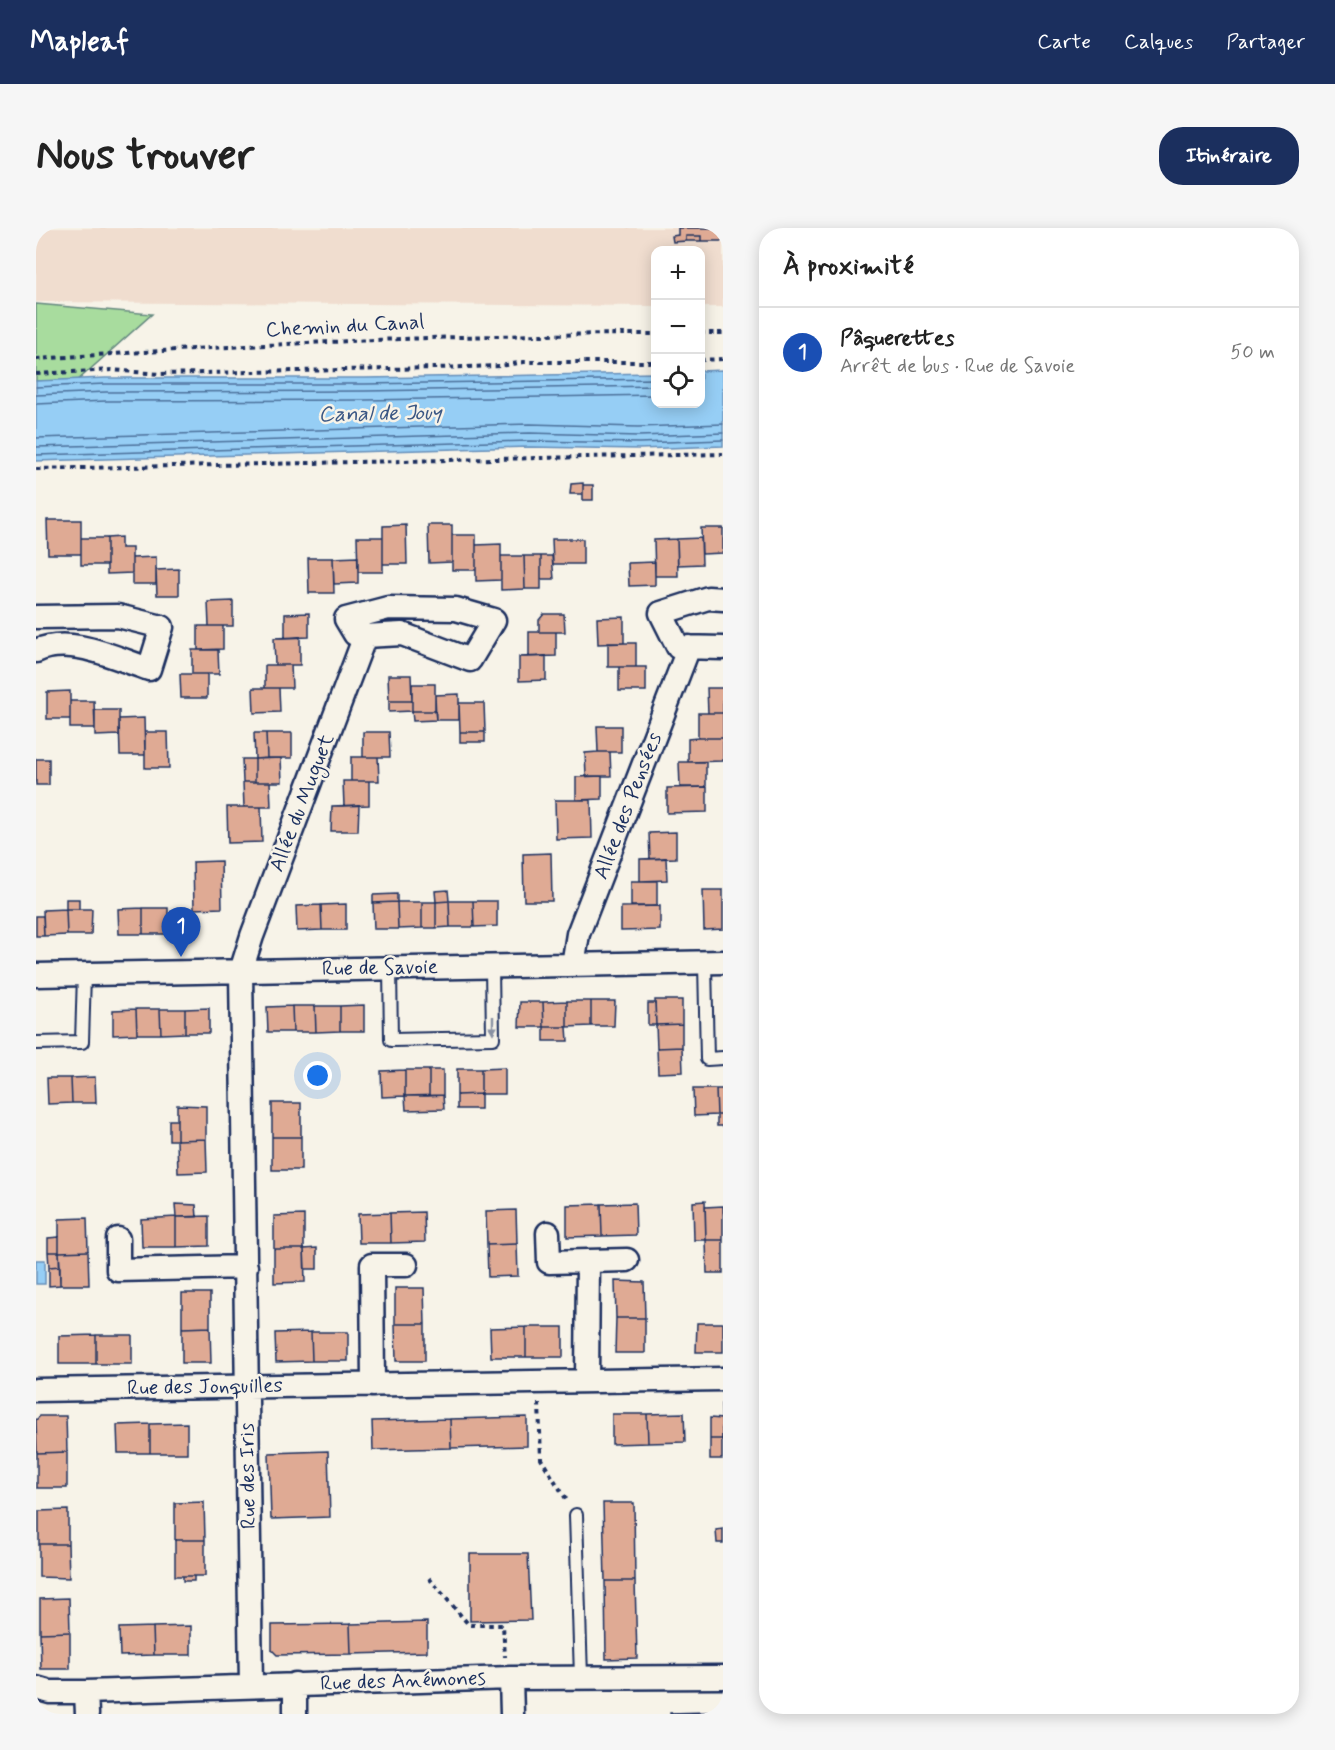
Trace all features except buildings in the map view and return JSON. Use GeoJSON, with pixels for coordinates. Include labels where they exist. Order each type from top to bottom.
{"type":"FeatureCollection","features":[{"type":"Feature","properties":{"kind":"street"},"geometry":{"type":"LineString","coordinates":[[722,643],[689,648],[678,647],[661,613],[708,598],[723,599]]}},
{"type":"Feature","properties":{"kind":"street"},"geometry":{"type":"LineString","coordinates":[[388,608],[456,609],[494,620],[470,660],[402,634],[365,636],[355,634],[346,619],[388,608]]}},
{"type":"Feature","properties":{"kind":"street"},"geometry":{"type":"LineString","coordinates":[[118,616],[162,627],[148,669],[79,647],[41,649],[46,617],[118,616]]}},
{"type":"Feature","properties":{"kind":"street","name":"Allée du Muguet"},"geometry":{"type":"LineString","coordinates":[[242,971],[252,936],[365,636]]}},
{"type":"Feature","properties":{"kind":"street","name":"Allée des Pensées"},"geometry":{"type":"LineString","coordinates":[[573,965],[578,934],[689,648]]}},
{"type":"Feature","properties":{"kind":"street","name":"Rue de Savoie"},"geometry":{"type":"LineString","coordinates":[[36,975],[714,962]]}},
{"type":"Feature","properties":{"kind":"street","name":"Rue des Iris"},"geometry":{"type":"LineString","coordinates":[[242,971],[251,1686]]}},
{"type":"Feature","properties":{"kind":"street"},"geometry":{"type":"LineString","coordinates":[[548,1233],[549,1262],[627,1260]]}},
{"type":"Feature","properties":{"kind":"street"},"geometry":{"type":"LineString","coordinates":[[118,1239],[118,1270],[246,1267]]}},
{"type":"Feature","properties":{"kind":"street"},"geometry":{"type":"LineString","coordinates":[[587,1381],[588,1261]]}},
{"type":"Feature","properties":{"kind":"street"},"geometry":{"type":"LineString","coordinates":[[373,1384],[372,1265],[406,1265]]}},
{"type":"Feature","properties":{"kind":"street","name":"Rue des Jonquilles"},"geometry":{"type":"LineString","coordinates":[[36,1390],[723,1379]]}},
{"type":"Feature","properties":{"kind":"street","name":"Rue des Anémones"},"geometry":{"type":"LineString","coordinates":[[36,1688],[86,1703],[251,1686],[295,1684],[511,1678],[723,1677]]}},
{"type":"Feature","properties":{"kind":"street","name":"Rue des Anémones"},"geometry":{"type":"LineString","coordinates":[[511,1678],[512,1714]]}},
{"type":"Feature","properties":{"kind":"street","name":"Rue des Anémones"},"geometry":{"type":"LineString","coordinates":[[295,1684],[295,1714]]}},
{"type":"Feature","properties":{"kind":"lane"},"geometry":{"type":"LineString","coordinates":[[714,962],[707,1059],[723,1058]]}},
{"type":"Feature","properties":{"kind":"lane"},"geometry":{"type":"LineString","coordinates":[[390,968],[391,1040],[493,1038],[492,966]]}},
{"type":"Feature","properties":{"kind":"lane"},"geometry":{"type":"LineString","coordinates":[[36,1043],[82,1042],[84,974]]}},
{"type":"Feature","properties":{"kind":"lane"},"geometry":{"type":"LineString","coordinates":[[576,1515],[581,1677]]}},
{"type":"Feature","properties":{"kind":"path"},"geometry":{"type":"LineString","coordinates":[[705,333],[723,333]]}},
{"type":"Feature","properties":{"kind":"path","name":"Chemin du Canal"},"geometry":{"type":"LineString","coordinates":[[36,359],[213,347],[486,334],[651,334]]}},
{"type":"Feature","properties":{"kind":"path"},"geometry":{"type":"LineString","coordinates":[[705,360],[723,359]]}},
{"type":"Feature","properties":{"kind":"path"},"geometry":{"type":"LineString","coordinates":[[36,374],[112,370],[159,374],[500,366],[524,362],[651,362]]}},
{"type":"Feature","properties":{"kind":"path"},"geometry":{"type":"LineString","coordinates":[[36,469],[723,454]]}},
{"type":"Feature","properties":{"kind":"path"},"geometry":{"type":"LineString","coordinates":[[538,1382],[541,1459],[576,1515]]}},
{"type":"Feature","properties":{"kind":"path"},"geometry":{"type":"LineString","coordinates":[[429,1578],[469,1624],[503,1625],[503,1649],[511,1678]]}},
{"type":"Feature","properties":{"kind":"shaded area"},"geometry":{"type":"Polygon","coordinates":[[[36,228],[723,228],[723,307],[705,307],[705,246],[651,246],[651,306],[36,302],[36,228]]]}},
{"type":"Feature","properties":{"kind":"green space"},"geometry":{"type":"Polygon","coordinates":[[[36,304],[152,314],[77,381],[36,381],[36,304]]]}},
{"type":"Feature","properties":{"kind":"water","name":"Canal de Jouy"},"geometry":{"type":"Polygon","coordinates":[[[723,370],[723,446],[639,449],[530,447],[36,461],[36,381],[105,378],[365,378],[651,373],[651,408],[705,408],[705,371],[723,370]]]}},
{"type":"Feature","properties":{"kind":"water"},"geometry":{"type":"Polygon","coordinates":[[[36,1260],[45,1260],[45,1284],[36,1284],[36,1260]]]}},
{"type":"Feature","properties":{"kind":"place","name":"Pâquerettes"},"geometry":{"type":"Point","coordinates":[181,957]}}]}
